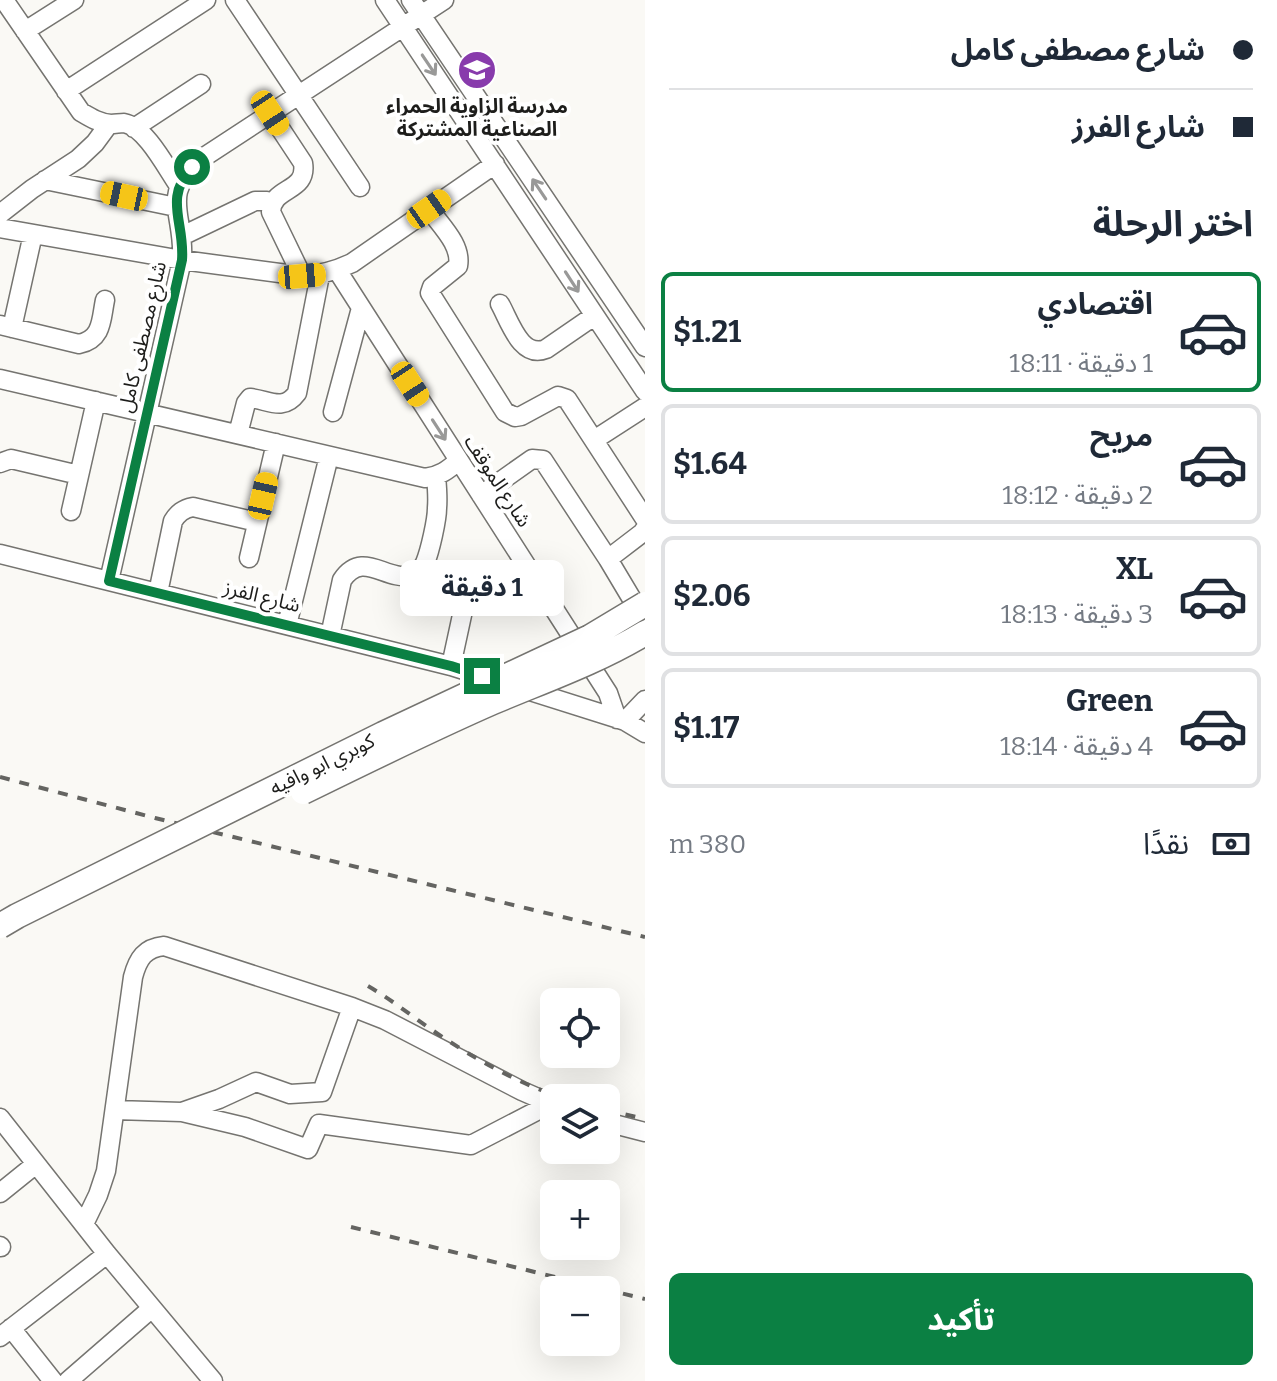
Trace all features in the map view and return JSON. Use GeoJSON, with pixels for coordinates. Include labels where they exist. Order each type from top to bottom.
{"type":"FeatureCollection","features":[{"type":"Feature","properties":{"kind":"main road","name":"كوبري ابو وافيه"},"geometry":{"type":"LineString","coordinates":[[0,926],[383,734],[590,637],[644,618]]}},
{"type":"Feature","properties":{"kind":"main road","name":"كوبري ابو وافيه"},"geometry":{"type":"LineString","coordinates":[[0,942],[410,740],[588,663],[644,618]]}},
{"type":"Feature","properties":{"kind":"street"},"geometry":{"type":"LineString","coordinates":[[4,0],[81,112],[94,121],[125,123],[146,137],[179,186],[184,176],[201,159],[403,27],[416,7],[444,0]]}},
{"type":"Feature","properties":{"kind":"street"},"geometry":{"type":"LineString","coordinates":[[25,31],[74,0]]}},
{"type":"Feature","properties":{"kind":"street"},"geometry":{"type":"LineString","coordinates":[[66,91],[206,0]]}},
{"type":"Feature","properties":{"kind":"street"},"geometry":{"type":"LineString","coordinates":[[235,0],[360,187]]}},
{"type":"Feature","properties":{"kind":"street"},"geometry":{"type":"LineString","coordinates":[[385,0],[594,316],[642,379]]}},
{"type":"Feature","properties":{"kind":"street"},"geometry":{"type":"LineString","coordinates":[[416,7],[645,347]]}},
{"type":"Feature","properties":{"kind":"street"},"geometry":{"type":"LineString","coordinates":[[134,128],[201,84]]}},
{"type":"Feature","properties":{"kind":"street"},"geometry":{"type":"LineString","coordinates":[[182,236],[255,201],[271,204],[299,183],[305,169],[303,163],[270,113]]}},
{"type":"Feature","properties":{"kind":"street"},"geometry":{"type":"LineString","coordinates":[[0,214],[78,159],[109,124]]}},
{"type":"Feature","properties":{"kind":"street"},"geometry":{"type":"LineString","coordinates":[[0,228],[182,260],[320,274],[352,263],[495,164]]}},
{"type":"Feature","properties":{"kind":"street"},"geometry":{"type":"LineString","coordinates":[[45,180],[176,207]]}},
{"type":"Feature","properties":{"kind":"street","name":"شارع مصطفى كامل"},"geometry":{"type":"LineString","coordinates":[[109,581],[182,260],[182,236],[176,207],[179,186]]}},
{"type":"Feature","properties":{"kind":"street","name":"شارع الموقف"},"geometry":{"type":"LineString","coordinates":[[271,204],[271,212],[320,274],[361,308],[608,693],[621,720]]}},
{"type":"Feature","properties":{"kind":"street"},"geometry":{"type":"LineString","coordinates":[[429,209],[460,256],[458,266],[432,287],[430,293],[505,412],[515,417],[554,398],[563,397],[570,402],[645,519]]}},
{"type":"Feature","properties":{"kind":"street"},"geometry":{"type":"LineString","coordinates":[[33,234],[6,327],[79,344],[89,342],[97,335],[105,300]]}},
{"type":"Feature","properties":{"kind":"street"},"geometry":{"type":"LineString","coordinates":[[238,434],[250,398],[282,405],[297,393],[320,274]]}},
{"type":"Feature","properties":{"kind":"street"},"geometry":{"type":"LineString","coordinates":[[500,304],[523,344],[529,350],[538,352],[594,316]]}},
{"type":"Feature","properties":{"kind":"street"},"geometry":{"type":"LineString","coordinates":[[333,412],[361,308]]}},
{"type":"Feature","properties":{"kind":"street"},"geometry":{"type":"LineString","coordinates":[[0,379],[425,478],[446,471],[458,461]]}},
{"type":"Feature","properties":{"kind":"street"},"geometry":{"type":"LineString","coordinates":[[71,511],[96,401]]}},
{"type":"Feature","properties":{"kind":"street"},"geometry":{"type":"LineString","coordinates":[[594,440],[645,407]]}},
{"type":"Feature","properties":{"kind":"street"},"geometry":{"type":"LineString","coordinates":[[249,558],[276,443]]}},
{"type":"Feature","properties":{"kind":"street"},"geometry":{"type":"LineString","coordinates":[[287,625],[329,456]]}},
{"type":"Feature","properties":{"kind":"street"},"geometry":{"type":"LineString","coordinates":[[0,463],[11,459],[79,475]]}},
{"type":"Feature","properties":{"kind":"street"},"geometry":{"type":"LineString","coordinates":[[481,495],[532,459],[543,460],[644,618]]}},
{"type":"Feature","properties":{"kind":"street"},"geometry":{"type":"LineString","coordinates":[[330,636],[342,580],[347,573],[362,566],[404,576],[420,570],[425,562],[437,511],[436,476]]}},
{"type":"Feature","properties":{"kind":"street"},"geometry":{"type":"LineString","coordinates":[[158,593],[173,521],[178,514],[193,507],[257,522]]}},
{"type":"Feature","properties":{"kind":"street"},"geometry":{"type":"LineString","coordinates":[[608,559],[645,529]]}},
{"type":"Feature","properties":{"kind":"street","name":"شارع الفرز"},"geometry":{"type":"LineString","coordinates":[[0,554],[451,666],[621,720],[645,733]]}},
{"type":"Feature","properties":{"kind":"street"},"geometry":{"type":"LineString","coordinates":[[451,666],[467,592]]}},
{"type":"Feature","properties":{"kind":"street"},"geometry":{"type":"LineString","coordinates":[[621,720],[645,700]]}},
{"type":"Feature","properties":{"kind":"street"},"geometry":{"type":"LineString","coordinates":[[84,1224],[106,1171],[133,977],[137,962],[145,952],[155,947],[164,946],[352,1007],[385,1020],[540,1098]]}},
{"type":"Feature","properties":{"kind":"street"},"geometry":{"type":"LineString","coordinates":[[182,1112],[256,1082],[290,1094],[322,1092],[352,1007]]}},
{"type":"Feature","properties":{"kind":"street"},"geometry":{"type":"LineString","coordinates":[[115,1110],[182,1112],[245,1127],[308,1149],[319,1124],[471,1145],[540,1110]]}},
{"type":"Feature","properties":{"kind":"street"},"geometry":{"type":"LineString","coordinates":[[0,1118],[107,1254],[213,1381]]}},
{"type":"Feature","properties":{"kind":"street"},"geometry":{"type":"LineString","coordinates":[[620,1126],[645,1132]]}},
{"type":"Feature","properties":{"kind":"street"},"geometry":{"type":"LineString","coordinates":[[0,1193],[36,1164]]}},
{"type":"Feature","properties":{"kind":"street"},"geometry":{"type":"LineString","coordinates":[[53,1381],[3,1335],[107,1254]]}},
{"type":"Feature","properties":{"kind":"street"},"geometry":{"type":"LineString","coordinates":[[68,1381],[152,1308]]}},
{"type":"Feature","properties":{"kind":"railway"},"geometry":{"type":"LineString","coordinates":[[0,777],[155,818],[645,937]]}},
{"type":"Feature","properties":{"kind":"railway"},"geometry":{"type":"LineString","coordinates":[[368,986],[481,1061],[540,1089]]}},
{"type":"Feature","properties":{"kind":"railway"},"geometry":{"type":"LineString","coordinates":[[620,1113],[645,1119]]}},
{"type":"Feature","properties":{"kind":"railway"},"geometry":{"type":"LineString","coordinates":[[351,1227],[645,1299]]}},
{"type":"Feature","properties":{"kind":"place","name":"مدرسة الزاوية الحمراء الصناعية المشتركة"},"geometry":{"type":"Point","coordinates":[477,70]}},
{"type":"Feature","properties":{"kind":"route"},"geometry":{"type":"LineString","coordinates":[[192,167],[184,176],[176,197],[182,260],[109,581],[482,676]]}}]}
